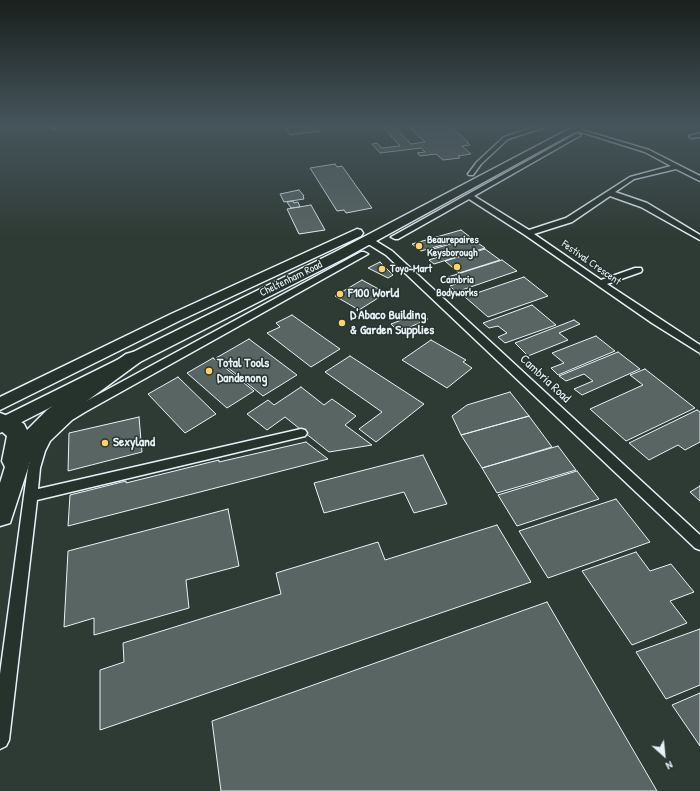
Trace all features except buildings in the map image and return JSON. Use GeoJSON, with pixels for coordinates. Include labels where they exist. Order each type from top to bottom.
{"type":"FeatureCollection","features":[{"type":"Feature","properties":{"kind":"highway"},"geometry":{"type":"LineString","coordinates":[[0,518],[19,460],[30,442],[54,415],[133,358]]}},
{"type":"Feature","properties":{"kind":"highway"},"geometry":{"type":"LineString","coordinates":[[0,518],[18,436],[16,430],[1,419]]}},
{"type":"Feature","properties":{"kind":"main road"},"geometry":{"type":"LineString","coordinates":[[386,218],[490,164]]}},
{"type":"Feature","properties":{"kind":"main road","name":"Cheltenham Road"},"geometry":{"type":"LineString","coordinates":[[1,419],[176,317],[354,235],[367,234],[405,221],[516,164]]}},
{"type":"Feature","properties":{"kind":"main road","name":"Cheltenham Road"},"geometry":{"type":"LineString","coordinates":[[1,419],[339,261],[367,234]]}},
{"type":"Feature","properties":{"kind":"street"},"geometry":{"type":"LineString","coordinates":[[471,174],[478,164]]}},
{"type":"Feature","properties":{"kind":"street","name":"Cheltenham Road"},"geometry":{"type":"LineString","coordinates":[[395,237],[524,164]]}},
{"type":"Feature","properties":{"kind":"street"},"geometry":{"type":"LineString","coordinates":[[670,164],[700,179]]}},
{"type":"Feature","properties":{"kind":"street"},"geometry":{"type":"LineString","coordinates":[[528,233],[570,220],[632,178],[676,167]]}},
{"type":"Feature","properties":{"kind":"street"},"geometry":{"type":"LineString","coordinates":[[610,193],[644,205],[700,238]]}},
{"type":"Feature","properties":{"kind":"street","name":"Festival Crescent"},"geometry":{"type":"LineString","coordinates":[[469,196],[528,233],[700,350]]}},
{"type":"Feature","properties":{"kind":"street"},"geometry":{"type":"LineString","coordinates":[[405,221],[422,222]]}},
{"type":"Feature","properties":{"kind":"street","name":"Cambria Road"},"geometry":{"type":"LineString","coordinates":[[367,234],[700,544]]}},
{"type":"Feature","properties":{"kind":"street"},"geometry":{"type":"LineString","coordinates":[[339,261],[364,254]]}},
{"type":"Feature","properties":{"kind":"street","name":"Cheltenham Road"},"geometry":{"type":"LineString","coordinates":[[0,740],[35,460],[43,444],[56,427],[68,417],[339,261]]}},
{"type":"Feature","properties":{"kind":"street"},"geometry":{"type":"LineString","coordinates":[[600,283],[638,270]]}},
{"type":"Feature","properties":{"kind":"street"},"geometry":{"type":"LineString","coordinates":[[87,390],[122,386]]}},
{"type":"Feature","properties":{"kind":"street"},"geometry":{"type":"LineString","coordinates":[[30,496],[302,433]]}},
{"type":"Feature","properties":{"kind":"place","name":"Beaurepaires Keysborough"},"geometry":{"type":"Point","coordinates":[419,246]}},
{"type":"Feature","properties":{"kind":"place","name":"Cambria Bodyworks"},"geometry":{"type":"Point","coordinates":[457,267]}},
{"type":"Feature","properties":{"kind":"place","name":"Toyo-Mart"},"geometry":{"type":"Point","coordinates":[382,269]}},
{"type":"Feature","properties":{"kind":"place","name":"F100 World"},"geometry":{"type":"Point","coordinates":[340,294]}},
{"type":"Feature","properties":{"kind":"place","name":"D'Abaco Building & Garden Supplies"},"geometry":{"type":"Point","coordinates":[342,323]}},
{"type":"Feature","properties":{"kind":"place","name":"Total Tools Dandenong"},"geometry":{"type":"Point","coordinates":[209,371]}},
{"type":"Feature","properties":{"kind":"place","name":"Sexyland"},"geometry":{"type":"Point","coordinates":[105,443]}}]}
